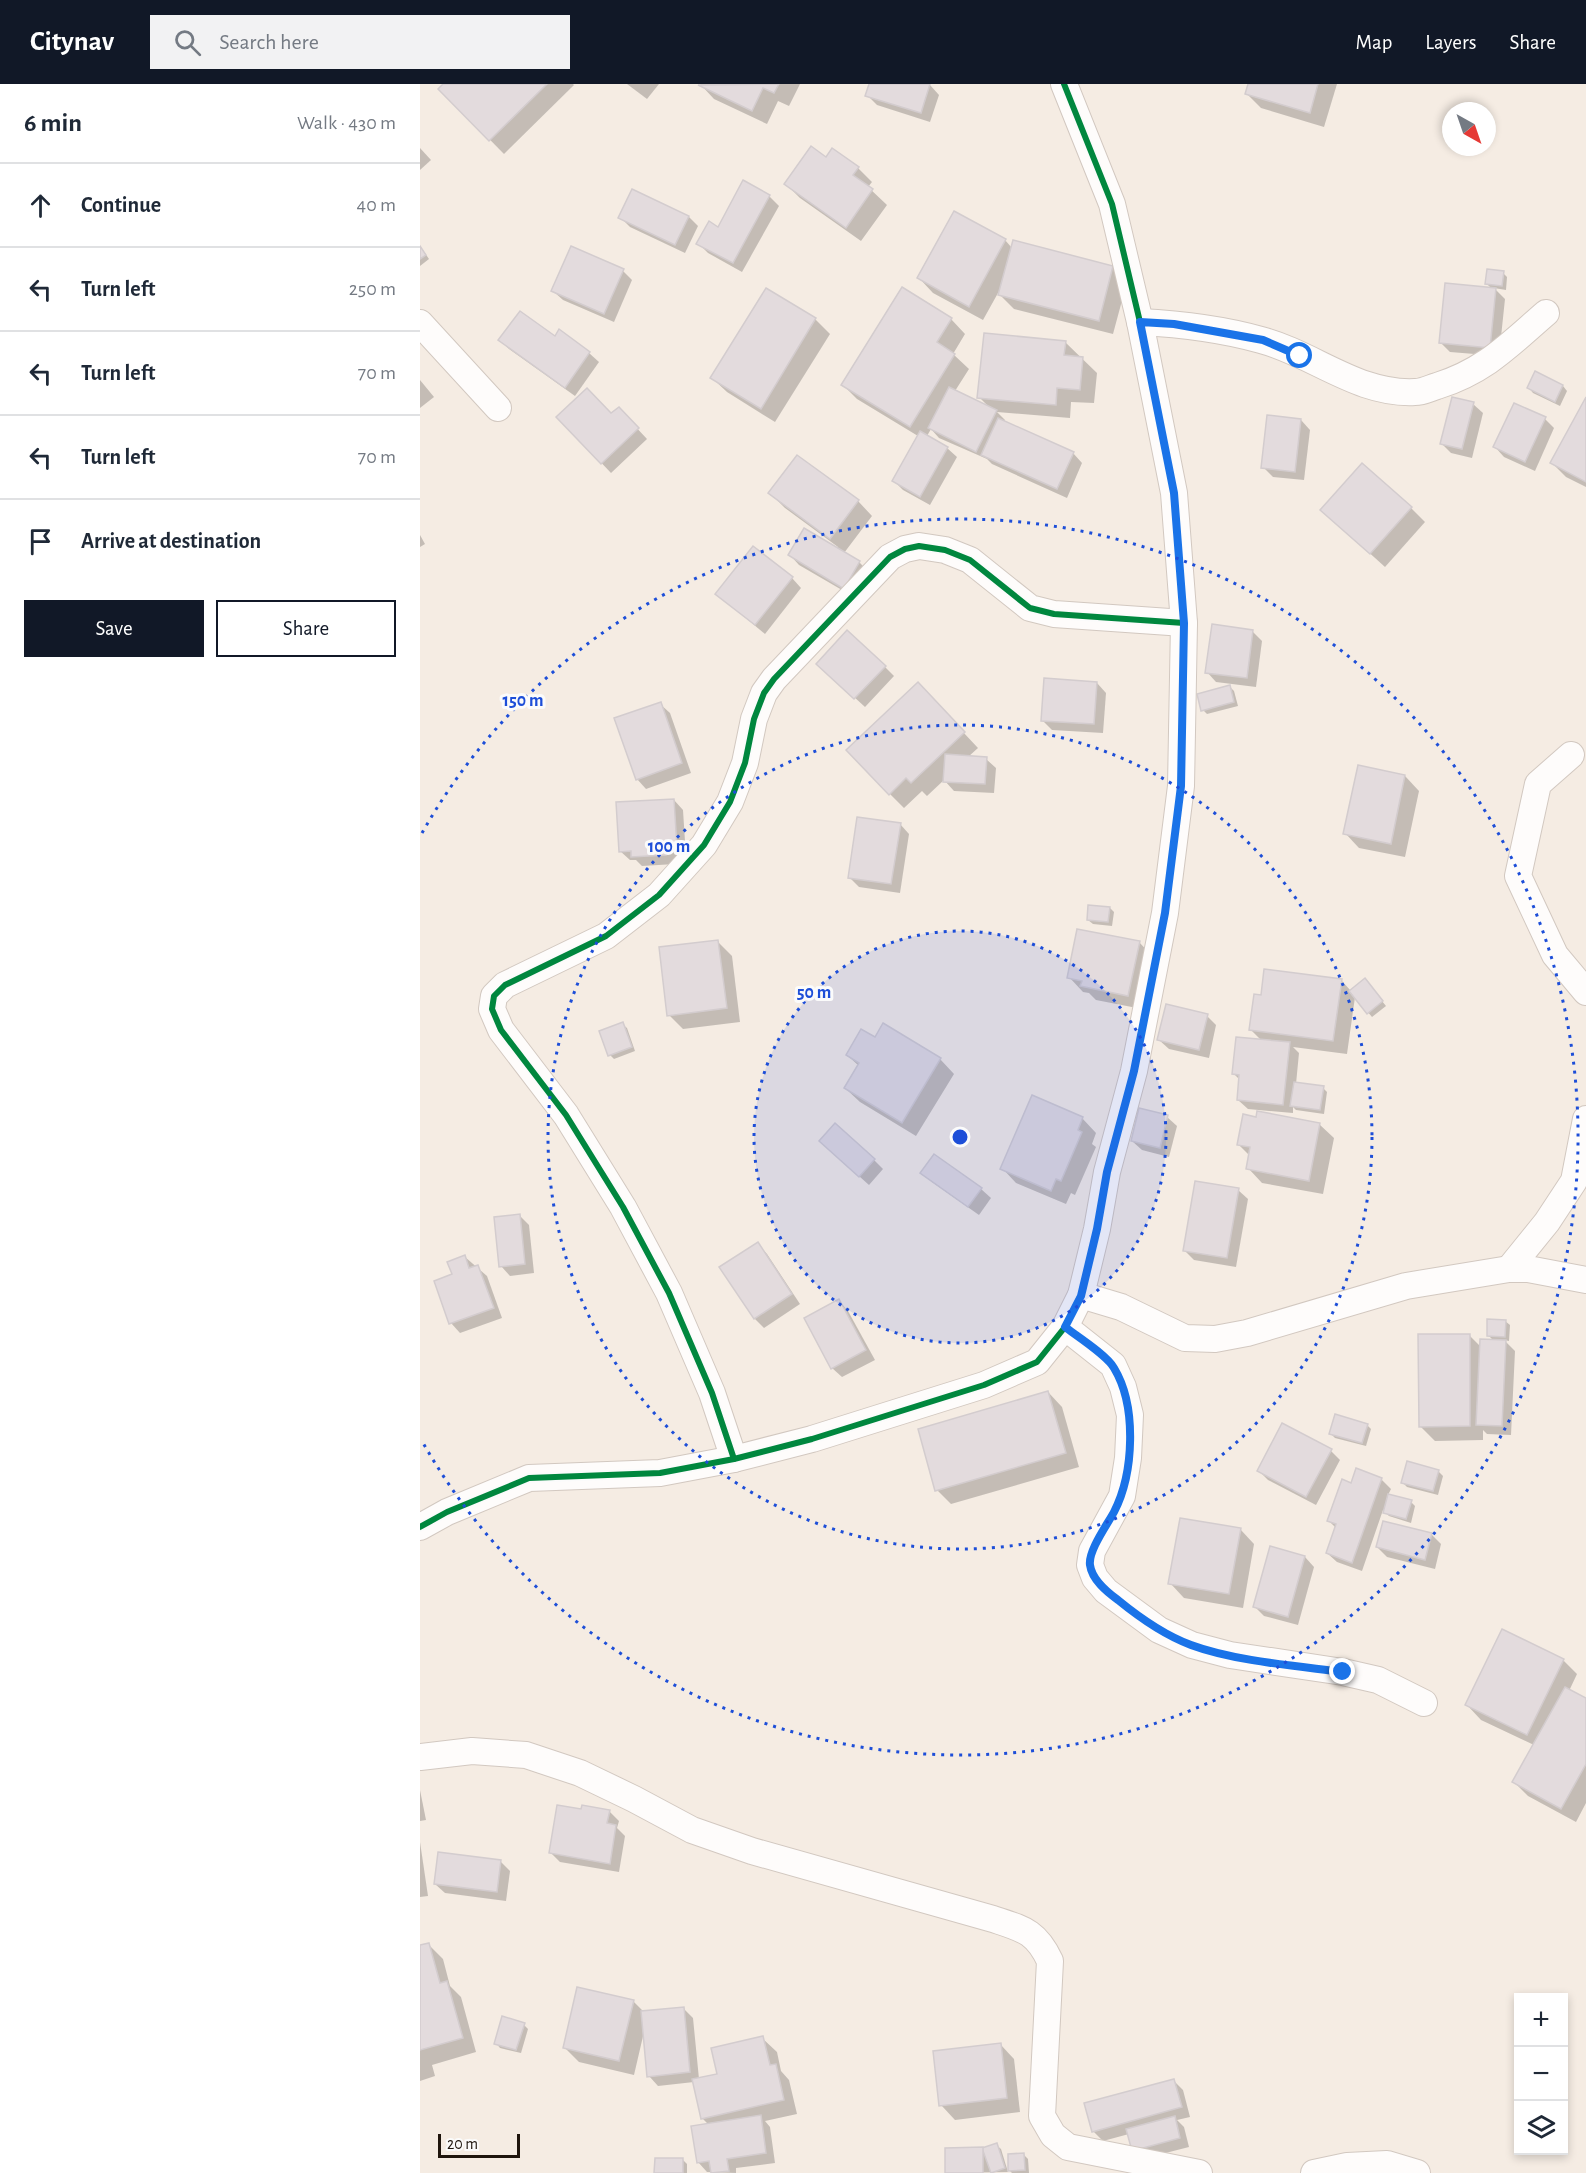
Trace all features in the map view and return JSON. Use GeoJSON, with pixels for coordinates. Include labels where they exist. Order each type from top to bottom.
{"type":"FeatureCollection","features":[{"type":"Feature","properties":{"kind":"street"},"geometry":{"type":"LineString","coordinates":[[420,1527],[447,1512],[529,1478],[660,1473],[734,1459],[812,1439],[984,1385],[1037,1362],[1065,1327],[1081,1296],[1097,1229],[1107,1172],[1134,1071],[1165,913],[1181,786],[1184,623],[1174,493],[1140,322],[1112,204],[1064,84]]}},
{"type":"Feature","properties":{"kind":"street"},"geometry":{"type":"LineString","coordinates":[[1140,322],[1174,324],[1263,340],[1356,382],[1388,390],[1417,393],[1456,380],[1490,362],[1545,313]]}},
{"type":"Feature","properties":{"kind":"street"},"geometry":{"type":"LineString","coordinates":[[420,323],[498,408]]}},
{"type":"Feature","properties":{"kind":"street"},"geometry":{"type":"LineString","coordinates":[[734,1459],[711,1393],[669,1293],[623,1207],[566,1115],[501,1030],[492,1009],[494,996],[505,985],[606,936],[659,896],[704,845],[730,802],[745,763],[754,720],[764,693],[774,679],[890,557],[905,549],[919,546],[945,550],[970,560],[1030,608],[1054,615],[1184,623]]}},
{"type":"Feature","properties":{"kind":"street"},"geometry":{"type":"LineString","coordinates":[[1571,755],[1538,784],[1518,876],[1555,955],[1586,992]]}},
{"type":"Feature","properties":{"kind":"street"},"geometry":{"type":"LineString","coordinates":[[1509,1269],[1547,1222],[1574,1181],[1586,1119]]}},
{"type":"Feature","properties":{"kind":"street"},"geometry":{"type":"LineString","coordinates":[[1081,1296],[1121,1307],[1185,1338],[1215,1339],[1247,1333],[1406,1286],[1509,1269],[1528,1269],[1586,1280]]}},
{"type":"Feature","properties":{"kind":"street"},"geometry":{"type":"LineString","coordinates":[[1065,1327],[1113,1365],[1123,1387],[1130,1415],[1128,1458],[1122,1496],[1092,1551],[1090,1565],[1095,1578],[1106,1591],[1159,1630],[1192,1645],[1230,1655],[1343,1672],[1378,1680],[1424,1703]]}},
{"type":"Feature","properties":{"kind":"street"},"geometry":{"type":"LineString","coordinates":[[420,1757],[472,1751],[526,1755],[580,1773],[692,1830],[753,1851],[1026,1930],[1043,1946],[1050,1962],[1042,2116],[1053,2135],[1068,2147],[1199,2173]]}},
{"type":"Feature","properties":{"kind":"street"},"geometry":{"type":"LineString","coordinates":[[1314,2173],[1347,2166],[1388,2164],[1417,2173]]}},
{"type":"Feature","properties":{"kind":"building"},"geometry":{"type":"Polygon","coordinates":[[[443,84],[547,84],[489,141],[438,89],[443,84]]]}},
{"type":"Feature","properties":{"kind":"building"},"geometry":{"type":"Polygon","coordinates":[[[779,84],[774,93],[763,88],[752,111],[698,85],[779,84]]]}},
{"type":"Feature","properties":{"kind":"building"},"geometry":{"type":"Polygon","coordinates":[[[869,84],[930,84],[921,113],[865,96],[869,84]]]}},
{"type":"Feature","properties":{"kind":"building"},"geometry":{"type":"Polygon","coordinates":[[[1248,84],[1318,84],[1310,113],[1245,94],[1248,84]]]}},
{"type":"Feature","properties":{"kind":"building"},"geometry":{"type":"Polygon","coordinates":[[[811,146],[826,157],[832,148],[859,167],[853,175],[873,189],[846,228],[784,184],[811,146]]]}},
{"type":"Feature","properties":{"kind":"building"},"geometry":{"type":"Polygon","coordinates":[[[743,180],[770,195],[733,263],[696,244],[709,221],[718,227],[743,180]]]}},
{"type":"Feature","properties":{"kind":"building"},"geometry":{"type":"Polygon","coordinates":[[[632,189],[689,216],[675,245],[618,218],[632,189]]]}},
{"type":"Feature","properties":{"kind":"building"},"geometry":{"type":"Polygon","coordinates":[[[954,211],[1006,239],[969,307],[917,278],[954,211]]]}},
{"type":"Feature","properties":{"kind":"building"},"geometry":{"type":"Polygon","coordinates":[[[1013,240],[1113,266],[1099,321],[998,295],[1013,240]]]}},
{"type":"Feature","properties":{"kind":"building"},"geometry":{"type":"Polygon","coordinates":[[[420,246],[426,255],[420,259],[420,246]]]}},
{"type":"Feature","properties":{"kind":"building"},"geometry":{"type":"Polygon","coordinates":[[[571,246],[624,269],[604,314],[551,291],[571,246]]]}},
{"type":"Feature","properties":{"kind":"building"},"geometry":{"type":"Polygon","coordinates":[[[1487,269],[1504,271],[1502,286],[1485,284],[1487,269]]]}},
{"type":"Feature","properties":{"kind":"building"},"geometry":{"type":"Polygon","coordinates":[[[1445,283],[1496,288],[1490,348],[1439,343],[1445,283]]]}},
{"type":"Feature","properties":{"kind":"building"},"geometry":{"type":"Polygon","coordinates":[[[902,287],[952,318],[937,342],[955,354],[910,427],[841,385],[902,287]]]}},
{"type":"Feature","properties":{"kind":"building"},"geometry":{"type":"Polygon","coordinates":[[[766,288],[816,318],[761,409],[710,378],[766,288]]]}},
{"type":"Feature","properties":{"kind":"building"},"geometry":{"type":"Polygon","coordinates":[[[520,311],[555,336],[559,329],[590,352],[565,388],[498,340],[520,311]]]}},
{"type":"Feature","properties":{"kind":"building"},"geometry":{"type":"Polygon","coordinates":[[[984,333],[1066,341],[1064,355],[1083,357],[1080,390],[1057,388],[1056,405],[977,398],[984,333]]]}},
{"type":"Feature","properties":{"kind":"building"},"geometry":{"type":"Polygon","coordinates":[[[1535,371],[1563,385],[1555,402],[1527,388],[1535,371]]]}},
{"type":"Feature","properties":{"kind":"building"},"geometry":{"type":"Polygon","coordinates":[[[949,387],[997,410],[976,452],[928,428],[949,387]]]}},
{"type":"Feature","properties":{"kind":"building"},"geometry":{"type":"Polygon","coordinates":[[[587,388],[611,413],[619,407],[639,428],[601,464],[556,417],[587,388]]]}},
{"type":"Feature","properties":{"kind":"building"},"geometry":{"type":"Polygon","coordinates":[[[1452,397],[1474,402],[1462,449],[1440,444],[1452,397]]]}},
{"type":"Feature","properties":{"kind":"building"},"geometry":{"type":"Polygon","coordinates":[[[1586,397],[1586,482],[1550,463],[1586,397]]]}},
{"type":"Feature","properties":{"kind":"building"},"geometry":{"type":"Polygon","coordinates":[[[1514,403],[1546,417],[1525,462],[1493,447],[1514,403]]]}},
{"type":"Feature","properties":{"kind":"building"},"geometry":{"type":"Polygon","coordinates":[[[1267,415],[1301,419],[1295,472],[1261,468],[1267,415]]]}},
{"type":"Feature","properties":{"kind":"building"},"geometry":{"type":"Polygon","coordinates":[[[998,418],[1074,452],[1057,489],[981,455],[998,418]]]}},
{"type":"Feature","properties":{"kind":"building"},"geometry":{"type":"Polygon","coordinates":[[[920,431],[948,447],[920,497],[892,481],[920,431]]]}},
{"type":"Feature","properties":{"kind":"building"},"geometry":{"type":"Polygon","coordinates":[[[797,455],[859,500],[830,539],[768,493],[797,455]]]}},
{"type":"Feature","properties":{"kind":"building"},"geometry":{"type":"Polygon","coordinates":[[[1362,463],[1412,507],[1370,554],[1320,510],[1362,463]]]}},
{"type":"Feature","properties":{"kind":"building"},"geometry":{"type":"Polygon","coordinates":[[[804,528],[860,561],[844,589],[788,555],[804,528]]]}},
{"type":"Feature","properties":{"kind":"building"},"geometry":{"type":"Polygon","coordinates":[[[753,546],[793,577],[755,625],[715,594],[753,546]]]}},
{"type":"Feature","properties":{"kind":"building"},"geometry":{"type":"Polygon","coordinates":[[[1212,624],[1253,630],[1247,678],[1205,673],[1212,624]]]}},
{"type":"Feature","properties":{"kind":"building"},"geometry":{"type":"Polygon","coordinates":[[[847,630],[886,666],[854,699],[816,664],[847,630]]]}},
{"type":"Feature","properties":{"kind":"building"},"geometry":{"type":"Polygon","coordinates":[[[1044,678],[1097,682],[1094,724],[1041,721],[1044,678]]]}},
{"type":"Feature","properties":{"kind":"building"},"geometry":{"type":"Polygon","coordinates":[[[918,682],[965,732],[911,783],[906,778],[889,795],[846,750],[918,682]]]}},
{"type":"Feature","properties":{"kind":"building"},"geometry":{"type":"Polygon","coordinates":[[[1230,685],[1234,702],[1201,711],[1197,694],[1230,685]]]}},
{"type":"Feature","properties":{"kind":"building"},"geometry":{"type":"Polygon","coordinates":[[[661,702],[682,763],[636,780],[614,718],[661,702]]]}},
{"type":"Feature","properties":{"kind":"building"},"geometry":{"type":"Polygon","coordinates":[[[945,754],[987,757],[985,784],[943,782],[945,754]]]}},
{"type":"Feature","properties":{"kind":"building"},"geometry":{"type":"Polygon","coordinates":[[[1358,765],[1405,775],[1391,844],[1343,834],[1358,765]]]}},
{"type":"Feature","properties":{"kind":"building"},"geometry":{"type":"Polygon","coordinates":[[[674,799],[677,848],[665,849],[666,855],[631,857],[631,851],[619,852],[616,802],[674,799]]]}},
{"type":"Feature","properties":{"kind":"building"},"geometry":{"type":"Polygon","coordinates":[[[857,817],[901,823],[891,884],[848,878],[857,817]]]}},
{"type":"Feature","properties":{"kind":"building"},"geometry":{"type":"Polygon","coordinates":[[[1088,905],[1110,907],[1108,922],[1087,920],[1088,905]]]}},
{"type":"Feature","properties":{"kind":"building"},"geometry":{"type":"Polygon","coordinates":[[[1077,929],[1140,941],[1128,996],[1080,986],[1082,981],[1067,978],[1077,929]]]}},
{"type":"Feature","properties":{"kind":"building"},"geometry":{"type":"Polygon","coordinates":[[[718,940],[727,1008],[667,1016],[659,947],[718,940]]]}},
{"type":"Feature","properties":{"kind":"building"},"geometry":{"type":"Polygon","coordinates":[[[1264,969],[1342,979],[1333,1041],[1249,1030],[1254,994],[1261,995],[1264,969]]]}},
{"type":"Feature","properties":{"kind":"building"},"geometry":{"type":"Polygon","coordinates":[[[1365,978],[1383,1001],[1367,1014],[1349,991],[1365,978]]]}},
{"type":"Feature","properties":{"kind":"building"},"geometry":{"type":"Polygon","coordinates":[[[1166,1004],[1208,1014],[1199,1050],[1157,1040],[1166,1004]]]}},
{"type":"Feature","properties":{"kind":"building"},"geometry":{"type":"Polygon","coordinates":[[[623,1022],[632,1047],[608,1056],[599,1031],[623,1022]]]}},
{"type":"Feature","properties":{"kind":"building"},"geometry":{"type":"Polygon","coordinates":[[[883,1023],[941,1058],[902,1123],[844,1088],[859,1063],[846,1055],[861,1029],[875,1037],[883,1023]]]}},
{"type":"Feature","properties":{"kind":"building"},"geometry":{"type":"Polygon","coordinates":[[[1236,1037],[1290,1042],[1283,1105],[1237,1100],[1239,1075],[1232,1074],[1236,1037]]]}},
{"type":"Feature","properties":{"kind":"building"},"geometry":{"type":"Polygon","coordinates":[[[1294,1082],[1324,1086],[1320,1110],[1290,1106],[1294,1082]]]}},
{"type":"Feature","properties":{"kind":"building"},"geometry":{"type":"Polygon","coordinates":[[[1032,1095],[1083,1117],[1078,1130],[1082,1132],[1061,1181],[1056,1179],[1051,1191],[1000,1169],[1032,1095]]]}},
{"type":"Feature","properties":{"kind":"building"},"geometry":{"type":"Polygon","coordinates":[[[1139,1108],[1168,1115],[1160,1148],[1131,1141],[1139,1108]]]}},
{"type":"Feature","properties":{"kind":"building"},"geometry":{"type":"Polygon","coordinates":[[[1257,1111],[1320,1123],[1309,1181],[1246,1169],[1250,1147],[1237,1145],[1243,1114],[1256,1117],[1257,1111]]]}},
{"type":"Feature","properties":{"kind":"building"},"geometry":{"type":"Polygon","coordinates":[[[835,1123],[875,1159],[859,1177],[819,1141],[835,1123]]]}},
{"type":"Feature","properties":{"kind":"building"},"geometry":{"type":"Polygon","coordinates":[[[934,1154],[982,1188],[968,1207],[920,1173],[934,1154]]]}},
{"type":"Feature","properties":{"kind":"building"},"geometry":{"type":"Polygon","coordinates":[[[1195,1181],[1239,1188],[1227,1258],[1183,1251],[1195,1181]]]}},
{"type":"Feature","properties":{"kind":"building"},"geometry":{"type":"Polygon","coordinates":[[[520,1214],[525,1264],[499,1267],[494,1217],[520,1214]]]}},
{"type":"Feature","properties":{"kind":"building"},"geometry":{"type":"Polygon","coordinates":[[[758,1242],[792,1294],[754,1319],[719,1267],[758,1242]]]}},
{"type":"Feature","properties":{"kind":"building"},"geometry":{"type":"Polygon","coordinates":[[[465,1255],[469,1268],[478,1265],[494,1308],[449,1324],[434,1281],[452,1274],[447,1262],[465,1255]]]}},
{"type":"Feature","properties":{"kind":"building"},"geometry":{"type":"Polygon","coordinates":[[[839,1299],[866,1350],[831,1369],[804,1318],[839,1299]]]}},
{"type":"Feature","properties":{"kind":"building"},"geometry":{"type":"Polygon","coordinates":[[[1487,1319],[1506,1320],[1505,1337],[1487,1336],[1487,1319]]]}},
{"type":"Feature","properties":{"kind":"building"},"geometry":{"type":"Polygon","coordinates":[[[1418,1334],[1470,1334],[1470,1426],[1419,1427],[1418,1334]]]}},
{"type":"Feature","properties":{"kind":"building"},"geometry":{"type":"Polygon","coordinates":[[[1480,1339],[1506,1340],[1502,1426],[1476,1425],[1480,1339]]]}},
{"type":"Feature","properties":{"kind":"building"},"geometry":{"type":"Polygon","coordinates":[[[1048,1391],[1066,1453],[935,1491],[918,1429],[1048,1391]]]}},
{"type":"Feature","properties":{"kind":"building"},"geometry":{"type":"Polygon","coordinates":[[[1335,1414],[1368,1424],[1362,1443],[1329,1434],[1335,1414]]]}},
{"type":"Feature","properties":{"kind":"building"},"geometry":{"type":"Polygon","coordinates":[[[1282,1423],[1332,1449],[1306,1497],[1257,1471],[1282,1423]]]}},
{"type":"Feature","properties":{"kind":"building"},"geometry":{"type":"Polygon","coordinates":[[[1407,1461],[1439,1470],[1433,1491],[1401,1483],[1407,1461]]]}},
{"type":"Feature","properties":{"kind":"building"},"geometry":{"type":"Polygon","coordinates":[[[1356,1468],[1382,1478],[1352,1563],[1326,1553],[1336,1524],[1327,1521],[1342,1479],[1351,1483],[1356,1468]]]}},
{"type":"Feature","properties":{"kind":"building"},"geometry":{"type":"Polygon","coordinates":[[[1388,1494],[1412,1500],[1406,1519],[1383,1513],[1388,1494]]]}},
{"type":"Feature","properties":{"kind":"building"},"geometry":{"type":"Polygon","coordinates":[[[1180,1518],[1241,1528],[1229,1594],[1168,1584],[1180,1518]]]}},
{"type":"Feature","properties":{"kind":"building"},"geometry":{"type":"Polygon","coordinates":[[[1383,1521],[1432,1533],[1425,1560],[1376,1547],[1383,1521]]]}},
{"type":"Feature","properties":{"kind":"building"},"geometry":{"type":"Polygon","coordinates":[[[1270,1546],[1305,1556],[1288,1617],[1253,1607],[1270,1546]]]}},
{"type":"Feature","properties":{"kind":"building"},"geometry":{"type":"Polygon","coordinates":[[[1502,1629],[1564,1659],[1527,1735],[1465,1705],[1502,1629]]]}},
{"type":"Feature","properties":{"kind":"building"},"geometry":{"type":"Polygon","coordinates":[[[1565,1687],[1586,1698],[1586,1764],[1561,1809],[1512,1782],[1565,1687]]]}},
{"type":"Feature","properties":{"kind":"building"},"geometry":{"type":"Polygon","coordinates":[[[557,1805],[581,1809],[582,1805],[610,1810],[607,1823],[616,1825],[610,1864],[549,1853],[557,1805]]]}},
{"type":"Feature","properties":{"kind":"building"},"geometry":{"type":"Polygon","coordinates":[[[438,1852],[501,1860],[497,1892],[434,1884],[438,1852]]]}},
{"type":"Feature","properties":{"kind":"building"},"geometry":{"type":"Polygon","coordinates":[[[429,1943],[440,1983],[447,1981],[463,2038],[420,2050],[420,1945],[429,1943]]]}},
{"type":"Feature","properties":{"kind":"building"},"geometry":{"type":"Polygon","coordinates":[[[577,1987],[634,2000],[619,2061],[563,2048],[577,1987]]]}},
{"type":"Feature","properties":{"kind":"building"},"geometry":{"type":"Polygon","coordinates":[[[684,2007],[690,2072],[647,2077],[641,2011],[684,2007]]]}},
{"type":"Feature","properties":{"kind":"building"},"geometry":{"type":"Polygon","coordinates":[[[502,2016],[525,2023],[516,2050],[494,2044],[502,2016]]]}},
{"type":"Feature","properties":{"kind":"building"},"geometry":{"type":"Polygon","coordinates":[[[763,2036],[770,2065],[776,2064],[784,2100],[701,2119],[692,2079],[717,2074],[711,2048],[763,2036]]]}},
{"type":"Feature","properties":{"kind":"building"},"geometry":{"type":"Polygon","coordinates":[[[1001,2043],[1007,2098],[939,2106],[933,2051],[1001,2043]]]}},
{"type":"Feature","properties":{"kind":"building"},"geometry":{"type":"Polygon","coordinates":[[[1174,2079],[1182,2107],[1092,2132],[1084,2103],[1174,2079]]]}},
{"type":"Feature","properties":{"kind":"building"},"geometry":{"type":"Polygon","coordinates":[[[761,2115],[766,2153],[727,2159],[729,2171],[711,2173],[709,2161],[697,2163],[691,2126],[761,2115]]]}},
{"type":"Feature","properties":{"kind":"building"},"geometry":{"type":"Polygon","coordinates":[[[1175,2116],[1180,2138],[1132,2151],[1126,2129],[1175,2116]]]}},
{"type":"Feature","properties":{"kind":"building"},"geometry":{"type":"Polygon","coordinates":[[[997,2143],[1005,2168],[991,2173],[982,2148],[997,2143]]]}},
{"type":"Feature","properties":{"kind":"building"},"geometry":{"type":"Polygon","coordinates":[[[983,2147],[983,2173],[945,2173],[945,2148],[983,2147]]]}},
{"type":"Feature","properties":{"kind":"building"},"geometry":{"type":"Polygon","coordinates":[[[1024,2153],[1025,2170],[1008,2171],[1008,2154],[1024,2153]]]}},
{"type":"Feature","properties":{"kind":"building"},"geometry":{"type":"Polygon","coordinates":[[[655,2158],[683,2158],[683,2173],[654,2173],[655,2158]]]}},
{"type":"Feature","properties":{"kind":"cycle path"},"geometry":{"type":"LineString","coordinates":[[420,1527],[447,1512],[529,1478],[660,1473],[734,1459],[812,1439],[984,1385],[1037,1362],[1065,1327],[1081,1295],[1097,1229],[1107,1172],[1134,1071],[1165,913],[1181,786],[1184,623],[1174,493],[1140,322],[1112,204],[1064,84]]}},
{"type":"Feature","properties":{"kind":"cycle path"},"geometry":{"type":"LineString","coordinates":[[734,1459],[712,1393],[669,1293],[623,1207],[566,1115],[501,1030],[492,1009],[494,996],[505,985],[606,936],[659,895],[704,845],[730,802],[745,763],[754,719],[764,693],[774,679],[890,557],[905,549],[919,546],[945,550],[970,560],[1030,608],[1054,614],[1184,623]]}},
{"type":"Feature","properties":{"kind":"route"},"geometry":{"type":"LineString","coordinates":[[1300,356],[1263,340],[1174,324],[1140,322],[1174,493],[1184,623],[1181,786],[1165,913],[1134,1071],[1107,1172],[1097,1229],[1081,1296],[1065,1327],[1113,1365],[1123,1387],[1130,1415],[1128,1458],[1122,1496],[1092,1551],[1090,1565],[1095,1578],[1106,1591],[1129,1610],[1159,1630],[1192,1645],[1230,1655],[1343,1672]]}}]}
